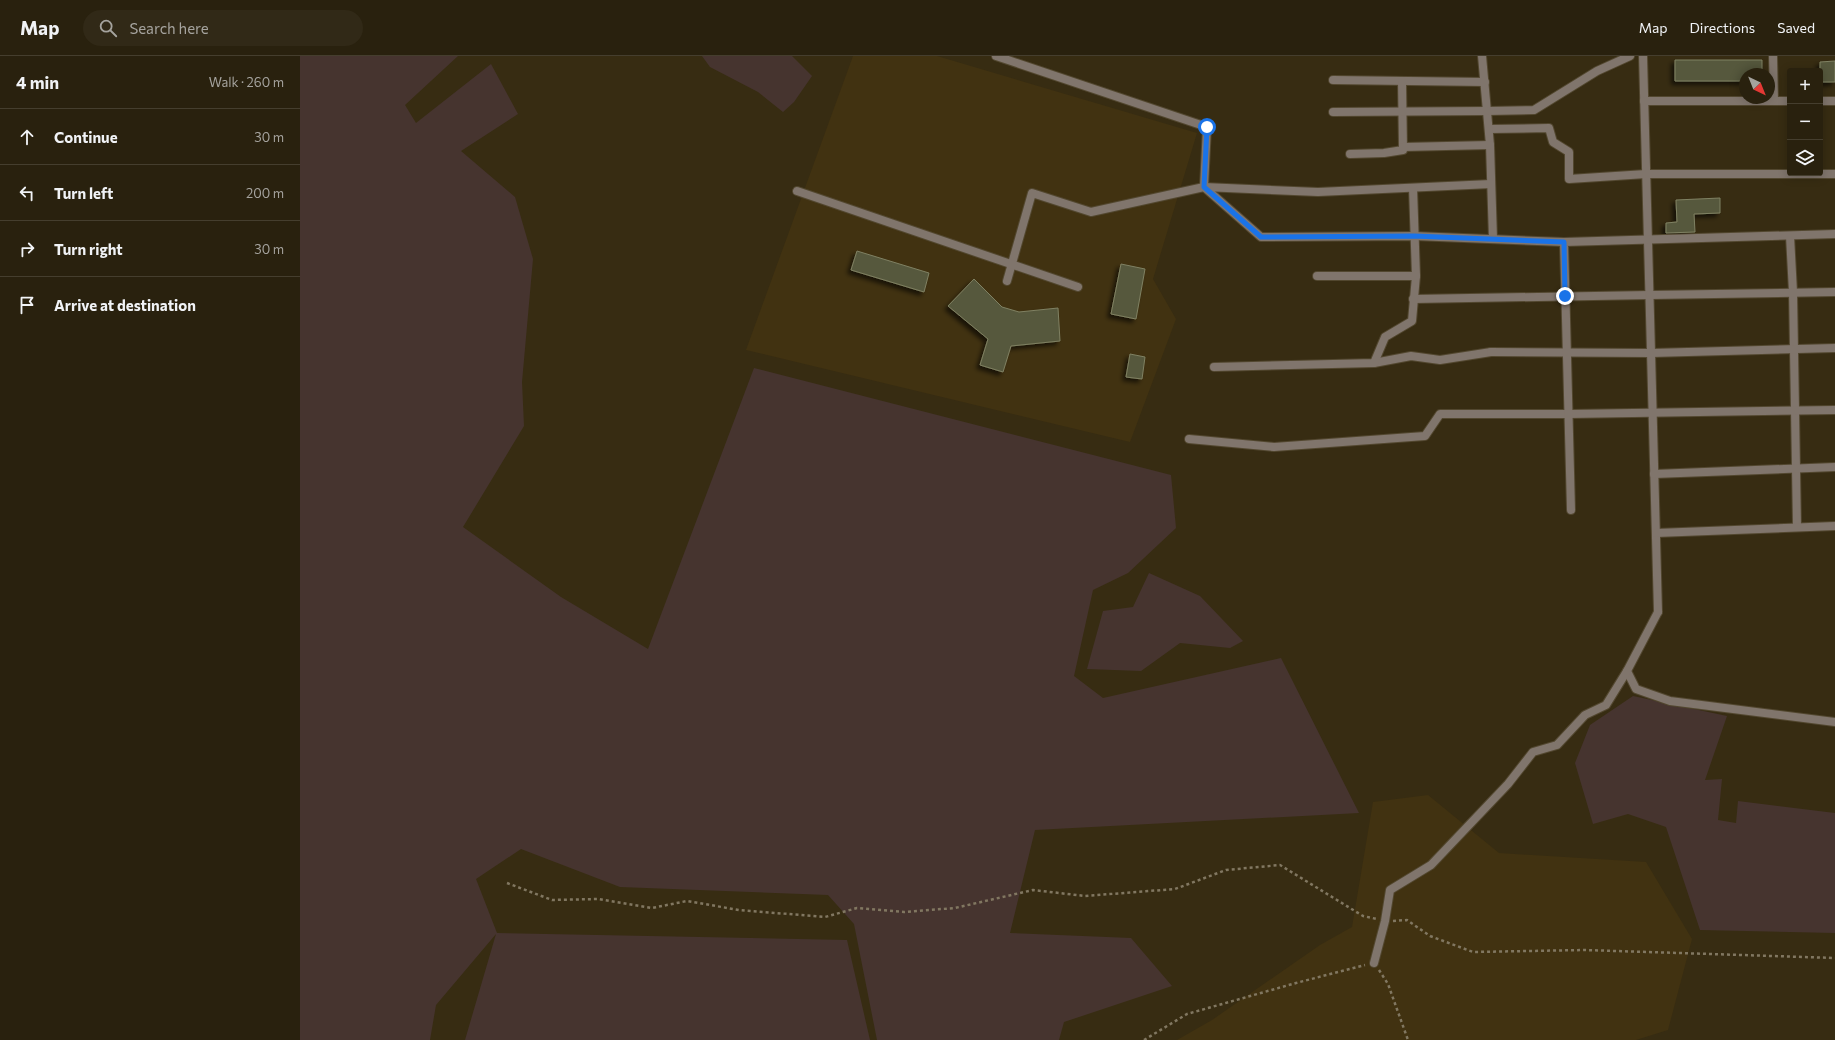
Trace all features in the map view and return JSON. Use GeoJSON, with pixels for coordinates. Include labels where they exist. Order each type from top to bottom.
{"type":"FeatureCollection","features":[{"type":"Feature","properties":{"kind":"street"},"geometry":{"type":"LineString","coordinates":[[996,56],[1207,127],[1204,187]]}},
{"type":"Feature","properties":{"kind":"street"},"geometry":{"type":"LineString","coordinates":[[1482,56],[1490,145],[1493,239]]}},
{"type":"Feature","properties":{"kind":"street"},"geometry":{"type":"LineString","coordinates":[[1333,112],[1534,110],[1572,88],[1597,71],[1630,56]]}},
{"type":"Feature","properties":{"kind":"street"},"geometry":{"type":"LineString","coordinates":[[1374,963],[1385,921],[1390,890],[1431,865],[1508,784],[1533,752],[1557,746],[1585,715],[1606,705],[1627,670],[1658,612],[1643,56]]}},
{"type":"Feature","properties":{"kind":"street"},"geometry":{"type":"LineString","coordinates":[[1773,56],[1773,68]]}},
{"type":"Feature","properties":{"kind":"street"},"geometry":{"type":"LineString","coordinates":[[1333,80],[1484,82]]}},
{"type":"Feature","properties":{"kind":"street"},"geometry":{"type":"LineString","coordinates":[[1350,154],[1384,153],[1403,150],[1402,81]]}},
{"type":"Feature","properties":{"kind":"street"},"geometry":{"type":"LineString","coordinates":[[1644,101],[1739,101]]}},
{"type":"Feature","properties":{"kind":"street"},"geometry":{"type":"LineString","coordinates":[[1775,101],[1787,101]]}},
{"type":"Feature","properties":{"kind":"street"},"geometry":{"type":"LineString","coordinates":[[1823,101],[1835,101]]}},
{"type":"Feature","properties":{"kind":"street"},"geometry":{"type":"LineString","coordinates":[[1489,129],[1549,128],[1553,142],[1568,152],[1569,179],[1646,174],[1835,174]]}},
{"type":"Feature","properties":{"kind":"street"},"geometry":{"type":"LineString","coordinates":[[1403,147],[1490,145]]}},
{"type":"Feature","properties":{"kind":"street"},"geometry":{"type":"LineString","coordinates":[[1007,281],[1032,193],[1091,212],[1204,187],[1318,192],[1491,184]]}},
{"type":"Feature","properties":{"kind":"street"},"geometry":{"type":"LineString","coordinates":[[1204,187],[1261,237],[1414,236],[1564,242],[1835,234]]}},
{"type":"Feature","properties":{"kind":"street"},"geometry":{"type":"LineString","coordinates":[[1374,363],[1385,337],[1412,320],[1416,276],[1413,188]]}},
{"type":"Feature","properties":{"kind":"street"},"geometry":{"type":"LineString","coordinates":[[797,191],[1078,287]]}},
{"type":"Feature","properties":{"kind":"street"},"geometry":{"type":"LineString","coordinates":[[1790,236],[1794,292],[1797,527]]}},
{"type":"Feature","properties":{"kind":"street"},"geometry":{"type":"LineString","coordinates":[[1564,242],[1571,510]]}},
{"type":"Feature","properties":{"kind":"street"},"geometry":{"type":"LineString","coordinates":[[1317,276],[1416,276]]}},
{"type":"Feature","properties":{"kind":"street"},"geometry":{"type":"LineString","coordinates":[[1413,298],[1835,292]]}},
{"type":"Feature","properties":{"kind":"street"},"geometry":{"type":"LineString","coordinates":[[1214,367],[1374,363],[1411,356],[1440,360],[1491,352],[1651,353],[1835,348]]}},
{"type":"Feature","properties":{"kind":"street"},"geometry":{"type":"LineString","coordinates":[[1189,439],[1274,447],[1425,436],[1440,414],[1568,414],[1835,410]]}},
{"type":"Feature","properties":{"kind":"street"},"geometry":{"type":"LineString","coordinates":[[1654,474],[1835,467]]}},
{"type":"Feature","properties":{"kind":"street"},"geometry":{"type":"LineString","coordinates":[[1656,533],[1835,526]]}},
{"type":"Feature","properties":{"kind":"street"},"geometry":{"type":"LineString","coordinates":[[1627,670],[1636,689],[1670,701],[1835,722]]}},
{"type":"Feature","properties":{"kind":"path"},"geometry":{"type":"LineString","coordinates":[[507,883],[552,900],[598,899],[652,908],[687,901],[739,910],[825,917],[857,908],[904,912],[955,908],[1033,890],[1084,896],[1175,889],[1226,870],[1280,865],[1363,916],[1385,921],[1407,920],[1430,936],[1473,952],[1585,950],[1835,958]]}},
{"type":"Feature","properties":{"kind":"path"},"geometry":{"type":"LineString","coordinates":[[1144,1040],[1187,1014],[1296,982],[1374,963],[1388,984],[1408,1040]]}},
{"type":"Feature","properties":{"kind":"shaded area"},"geometry":{"type":"Polygon","coordinates":[[[300,56],[458,56],[405,105],[416,123],[491,64],[518,114],[461,151],[515,197],[533,259],[522,382],[524,426],[463,527],[561,597],[648,649],[754,368],[1171,475],[1176,528],[1128,573],[1093,590],[1074,676],[1103,698],[1281,658],[1359,813],[1035,830],[1010,933],[1131,938],[1172,986],[1064,1022],[1059,1040],[877,1040],[854,924],[828,895],[620,887],[521,849],[476,879],[497,933],[847,940],[870,1040],[465,1040],[496,934],[436,1005],[430,1040],[300,1040],[300,56]]]}},
{"type":"Feature","properties":{"kind":"shaded area"},"geometry":{"type":"Polygon","coordinates":[[[702,56],[792,56],[812,76],[794,102],[783,112],[758,92],[710,67],[702,56]]]}},
{"type":"Feature","properties":{"kind":"shaded area"},"geometry":{"type":"Polygon","coordinates":[[[853,56],[937,56],[1197,133],[1153,279],[1176,319],[1130,442],[746,350],[853,56]]]}},
{"type":"Feature","properties":{"kind":"shaded area"},"geometry":{"type":"Polygon","coordinates":[[[1149,573],[1200,596],[1243,641],[1230,648],[1180,643],[1141,671],[1087,669],[1103,611],[1133,607],[1149,573]]]}},
{"type":"Feature","properties":{"kind":"shaded area"},"geometry":{"type":"Polygon","coordinates":[[[1633,696],[1727,716],[1705,780],[1722,779],[1718,820],[1736,823],[1738,801],[1835,813],[1835,933],[1700,930],[1666,827],[1628,814],[1593,824],[1575,763],[1590,725],[1633,696]]]}},
{"type":"Feature","properties":{"kind":"shaded area"},"geometry":{"type":"Polygon","coordinates":[[[1428,795],[1499,853],[1646,862],[1692,939],[1668,1030],[1636,1040],[1177,1040],[1212,1020],[1320,945],[1352,927],[1373,802],[1428,795]]]}},
{"type":"Feature","properties":{"kind":"building"},"geometry":{"type":"Polygon","coordinates":[[[1675,60],[1762,60],[1762,68],[1739,68],[1739,81],[1675,81],[1675,60]]]}},
{"type":"Feature","properties":{"kind":"building"},"geometry":{"type":"Polygon","coordinates":[[[1835,61],[1835,82],[1823,82],[1823,68],[1820,68],[1820,62],[1835,61]]]}},
{"type":"Feature","properties":{"kind":"building"},"geometry":{"type":"Polygon","coordinates":[[[1720,198],[1720,213],[1694,214],[1695,232],[1666,233],[1666,223],[1677,222],[1676,200],[1720,198]]]}},
{"type":"Feature","properties":{"kind":"building"},"geometry":{"type":"Polygon","coordinates":[[[857,251],[929,273],[924,292],[851,270],[857,251]]]}},
{"type":"Feature","properties":{"kind":"building"},"geometry":{"type":"Polygon","coordinates":[[[1121,264],[1145,269],[1136,319],[1111,314],[1121,264]]]}},
{"type":"Feature","properties":{"kind":"building"},"geometry":{"type":"Polygon","coordinates":[[[974,279],[1002,307],[1019,312],[1058,308],[1060,341],[1011,346],[1003,372],[980,365],[988,339],[948,306],[974,279]]]}},
{"type":"Feature","properties":{"kind":"building"},"geometry":{"type":"Polygon","coordinates":[[[1130,354],[1145,357],[1142,379],[1126,377],[1130,354]]]}},
{"type":"Feature","properties":{"kind":"route"},"geometry":{"type":"LineString","coordinates":[[1207,127],[1204,187],[1261,237],[1414,236],[1564,242],[1565,296]]}}]}
